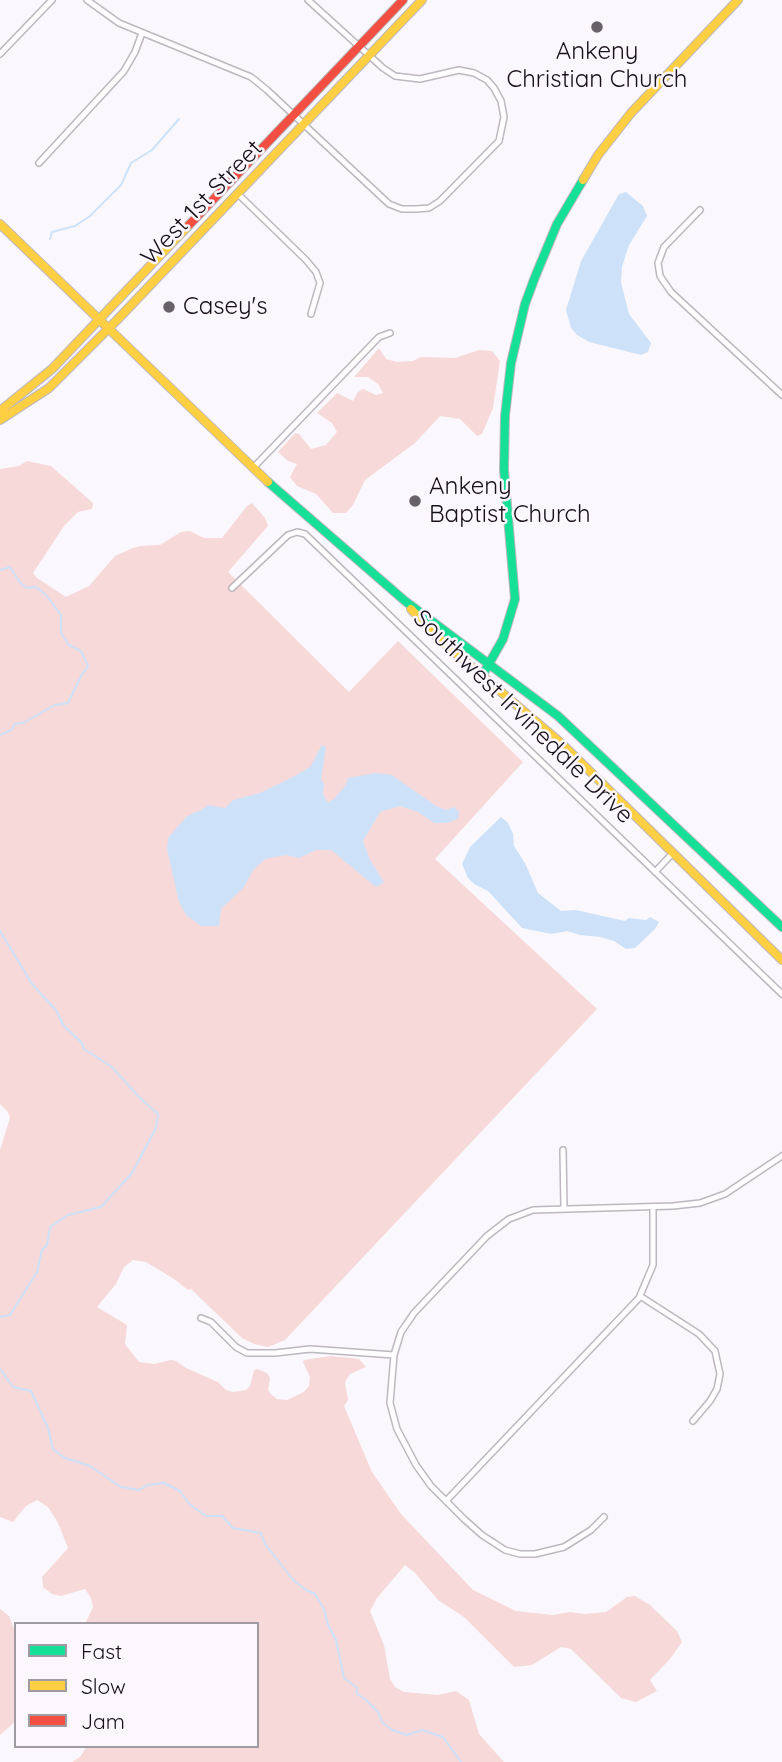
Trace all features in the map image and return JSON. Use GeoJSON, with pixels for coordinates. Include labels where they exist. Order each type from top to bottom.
{"type":"FeatureCollection","features":[{"type":"Feature","properties":{"kind":"main road","name":"West 1st Street"},"geometry":{"type":"LineString","coordinates":[[0,411],[52,369],[403,0]]}},
{"type":"Feature","properties":{"kind":"main road","name":"West 1st Street"},"geometry":{"type":"LineString","coordinates":[[0,420],[49,388],[422,0]]}},
{"type":"Feature","properties":{"kind":"main road"},"geometry":{"type":"LineString","coordinates":[[482,676],[503,639],[515,599],[504,456],[505,416],[511,363],[525,304],[535,277],[557,224],[584,176],[631,113],[738,0]]}},
{"type":"Feature","properties":{"kind":"main road","name":"Southwest Irvinedale Drive"},"geometry":{"type":"LineString","coordinates":[[0,225],[253,468],[405,601],[558,716],[782,927]]}},
{"type":"Feature","properties":{"kind":"main road","name":"Southwest Irvinedale Drive"},"geometry":{"type":"LineString","coordinates":[[405,601],[418,619],[561,743],[782,960]]}},
{"type":"Feature","properties":{"kind":"street"},"geometry":{"type":"LineString","coordinates":[[0,54],[52,0]]}},
{"type":"Feature","properties":{"kind":"street"},"geometry":{"type":"LineString","coordinates":[[87,0],[119,23],[251,77],[389,204],[402,209],[429,208],[440,201],[499,141],[504,128],[501,101],[487,80],[474,73],[459,70],[427,78],[404,79],[390,74],[308,0]]}},
{"type":"Feature","properties":{"kind":"street"},"geometry":{"type":"LineString","coordinates":[[39,163],[124,71],[142,33]]}},
{"type":"Feature","properties":{"kind":"street"},"geometry":{"type":"LineString","coordinates":[[237,193],[316,272],[320,283],[311,314]]}},
{"type":"Feature","properties":{"kind":"street"},"geometry":{"type":"LineString","coordinates":[[700,210],[664,247],[658,262],[660,276],[671,292],[782,395]]}},
{"type":"Feature","properties":{"kind":"street"},"geometry":{"type":"LineString","coordinates":[[253,468],[379,337],[390,333]]}},
{"type":"Feature","properties":{"kind":"street","name":"Southwest Irvinedale Drive"},"geometry":{"type":"LineString","coordinates":[[232,588],[288,535],[297,532],[305,534],[782,994]]}},
{"type":"Feature","properties":{"kind":"street"},"geometry":{"type":"LineString","coordinates":[[655,872],[672,854]]}},
{"type":"Feature","properties":{"kind":"street"},"geometry":{"type":"LineString","coordinates":[[563,1150],[564,1209]]}},
{"type":"Feature","properties":{"kind":"street"},"geometry":{"type":"LineString","coordinates":[[604,1517],[586,1534],[564,1547],[550,1552],[520,1554],[488,1539],[446,1501],[416,1465],[397,1429],[390,1403],[394,1355],[401,1332],[414,1313],[495,1228],[517,1215],[534,1210],[687,1205],[725,1194],[782,1156]]}},
{"type":"Feature","properties":{"kind":"street"},"geometry":{"type":"LineString","coordinates":[[446,1501],[640,1296],[653,1265],[653,1207]]}},
{"type":"Feature","properties":{"kind":"street"},"geometry":{"type":"LineString","coordinates":[[640,1296],[699,1334],[715,1351],[720,1374],[717,1389],[693,1421]]}},
{"type":"Feature","properties":{"kind":"street"},"geometry":{"type":"LineString","coordinates":[[201,1318],[212,1322],[236,1347],[247,1353],[310,1349],[394,1355]]}},
{"type":"Feature","properties":{"kind":"shaded area"},"geometry":{"type":"Polygon","coordinates":[[[379,348],[386,359],[397,362],[413,361],[421,357],[455,358],[479,350],[492,351],[500,361],[493,408],[482,434],[477,436],[460,419],[440,416],[415,443],[365,480],[346,513],[333,513],[316,494],[297,486],[290,477],[297,464],[288,461],[278,452],[295,433],[299,434],[311,449],[326,445],[337,432],[332,423],[317,413],[337,393],[353,401],[363,389],[376,395],[383,393],[378,384],[368,377],[354,377],[379,348]]]}},
{"type":"Feature","properties":{"kind":"shaded area"},"geometry":{"type":"Polygon","coordinates":[[[27,461],[51,466],[93,503],[92,509],[78,512],[64,526],[33,573],[66,597],[89,586],[115,556],[133,548],[160,545],[181,532],[190,531],[204,538],[222,538],[252,503],[265,518],[268,526],[228,572],[349,692],[398,641],[523,762],[435,859],[597,1009],[285,1340],[268,1347],[242,1338],[191,1289],[188,1290],[146,1262],[133,1260],[124,1267],[116,1284],[97,1307],[127,1325],[125,1344],[139,1362],[154,1364],[176,1361],[233,1392],[246,1390],[250,1386],[254,1370],[257,1369],[267,1373],[270,1378],[268,1390],[271,1394],[277,1399],[287,1400],[304,1392],[309,1386],[310,1377],[304,1360],[331,1356],[359,1359],[366,1367],[350,1374],[345,1382],[348,1400],[344,1406],[372,1472],[401,1514],[473,1590],[516,1611],[553,1615],[606,1612],[627,1597],[635,1596],[650,1605],[677,1631],[682,1642],[650,1680],[657,1691],[636,1702],[621,1698],[571,1649],[561,1647],[532,1665],[514,1667],[464,1617],[438,1600],[405,1565],[377,1598],[370,1611],[384,1645],[390,1679],[395,1687],[404,1692],[438,1695],[456,1691],[469,1700],[479,1734],[504,1762],[72,1762],[80,1757],[86,1748],[259,1748],[259,1622],[86,1622],[93,1607],[85,1589],[61,1596],[52,1594],[43,1587],[42,1577],[68,1548],[48,1507],[37,1500],[26,1506],[13,1522],[0,1517],[0,1150],[10,1118],[0,1104],[0,469],[19,466],[27,461]]]}},
{"type":"Feature","properties":{"kind":"shaded area"},"geometry":{"type":"Polygon","coordinates":[[[0,1609],[9,1616],[14,1629],[14,1723],[0,1735],[0,1609]]]}},
{"type":"Feature","properties":{"kind":"water"},"geometry":{"type":"Polygon","coordinates":[[[626,192],[643,206],[647,216],[629,245],[622,267],[621,282],[629,314],[651,343],[648,352],[641,355],[589,342],[577,335],[571,328],[566,310],[581,261],[619,194],[626,192]]]}},
{"type":"Feature","properties":{"kind":"water"},"geometry":{"type":"Polygon","coordinates":[[[322,745],[326,747],[321,779],[324,784],[323,794],[328,803],[345,786],[348,778],[375,773],[392,775],[436,806],[446,810],[454,807],[459,812],[458,819],[447,823],[434,823],[418,812],[400,806],[380,812],[363,841],[370,860],[384,882],[376,887],[331,850],[316,850],[299,858],[286,855],[265,859],[253,870],[244,887],[221,909],[219,926],[201,926],[186,915],[179,902],[167,849],[168,838],[187,816],[208,805],[225,808],[233,800],[260,793],[310,767],[322,745]]]}},
{"type":"Feature","properties":{"kind":"water"},"geometry":{"type":"Polygon","coordinates":[[[501,817],[508,823],[514,846],[538,893],[561,911],[576,910],[625,921],[629,918],[646,920],[650,917],[659,922],[655,929],[635,948],[626,949],[614,941],[600,937],[567,931],[551,934],[522,928],[488,891],[468,878],[462,864],[470,847],[501,817]]]}},
{"type":"Feature","properties":{"kind":"waterway"},"geometry":{"type":"LineString","coordinates":[[50,239],[52,232],[75,226],[90,216],[121,185],[131,163],[152,150],[179,119]]}},
{"type":"Feature","properties":{"kind":"waterway"},"geometry":{"type":"LineString","coordinates":[[0,570],[10,567],[21,584],[27,588],[36,587],[46,595],[61,615],[61,633],[69,645],[81,651],[88,666],[68,703],[55,705],[23,723],[15,724],[11,730],[0,735]]}},
{"type":"Feature","properties":{"kind":"waterway"},"geometry":{"type":"LineString","coordinates":[[0,931],[32,984],[56,1010],[63,1025],[82,1043],[84,1049],[112,1067],[158,1114],[156,1128],[132,1173],[101,1207],[68,1215],[50,1227],[47,1245],[42,1250],[37,1272],[10,1315],[0,1317]]}},
{"type":"Feature","properties":{"kind":"waterway"},"geometry":{"type":"LineString","coordinates":[[0,1369],[13,1387],[31,1391],[48,1428],[53,1449],[65,1458],[90,1466],[121,1487],[139,1490],[148,1485],[164,1483],[180,1491],[189,1504],[206,1516],[222,1516],[233,1528],[261,1533],[265,1544],[293,1580],[315,1594],[324,1609],[336,1640],[344,1678],[357,1688],[357,1694],[378,1712],[382,1722],[392,1730],[407,1735],[422,1730],[443,1737],[461,1762]]}},
{"type":"Feature","properties":{"kind":"traffic: fast"},"geometry":{"type":"LineString","coordinates":[[482,676],[503,639],[515,599],[504,470],[505,416],[511,363],[525,304],[535,277],[557,224],[583,180]]}},
{"type":"Feature","properties":{"kind":"traffic: fast"},"geometry":{"type":"LineString","coordinates":[[268,482],[405,601],[558,716],[782,927]]}},
{"type":"Feature","properties":{"kind":"traffic: slow"},"geometry":{"type":"LineString","coordinates":[[0,420],[49,388],[422,0]]}},
{"type":"Feature","properties":{"kind":"traffic: slow"},"geometry":{"type":"LineString","coordinates":[[583,180],[598,155],[631,113],[738,0]]}},
{"type":"Feature","properties":{"kind":"traffic: slow"},"geometry":{"type":"LineString","coordinates":[[0,224],[268,482]]}},
{"type":"Feature","properties":{"kind":"traffic: slow"},"geometry":{"type":"LineString","coordinates":[[0,411],[52,369],[189,225]]}},
{"type":"Feature","properties":{"kind":"traffic: slow"},"geometry":{"type":"LineString","coordinates":[[411,609],[439,639],[561,743],[782,960]]}},
{"type":"Feature","properties":{"kind":"traffic: jam"},"geometry":{"type":"LineString","coordinates":[[189,225],[403,0]]}},
{"type":"Feature","properties":{"kind":"place","name":"Ankeny Christian Church"},"geometry":{"type":"Point","coordinates":[597,27]}},
{"type":"Feature","properties":{"kind":"place","name":"Casey's"},"geometry":{"type":"Point","coordinates":[169,307]}},
{"type":"Feature","properties":{"kind":"place","name":"Ankeny Baptist Church"},"geometry":{"type":"Point","coordinates":[415,501]}}]}
